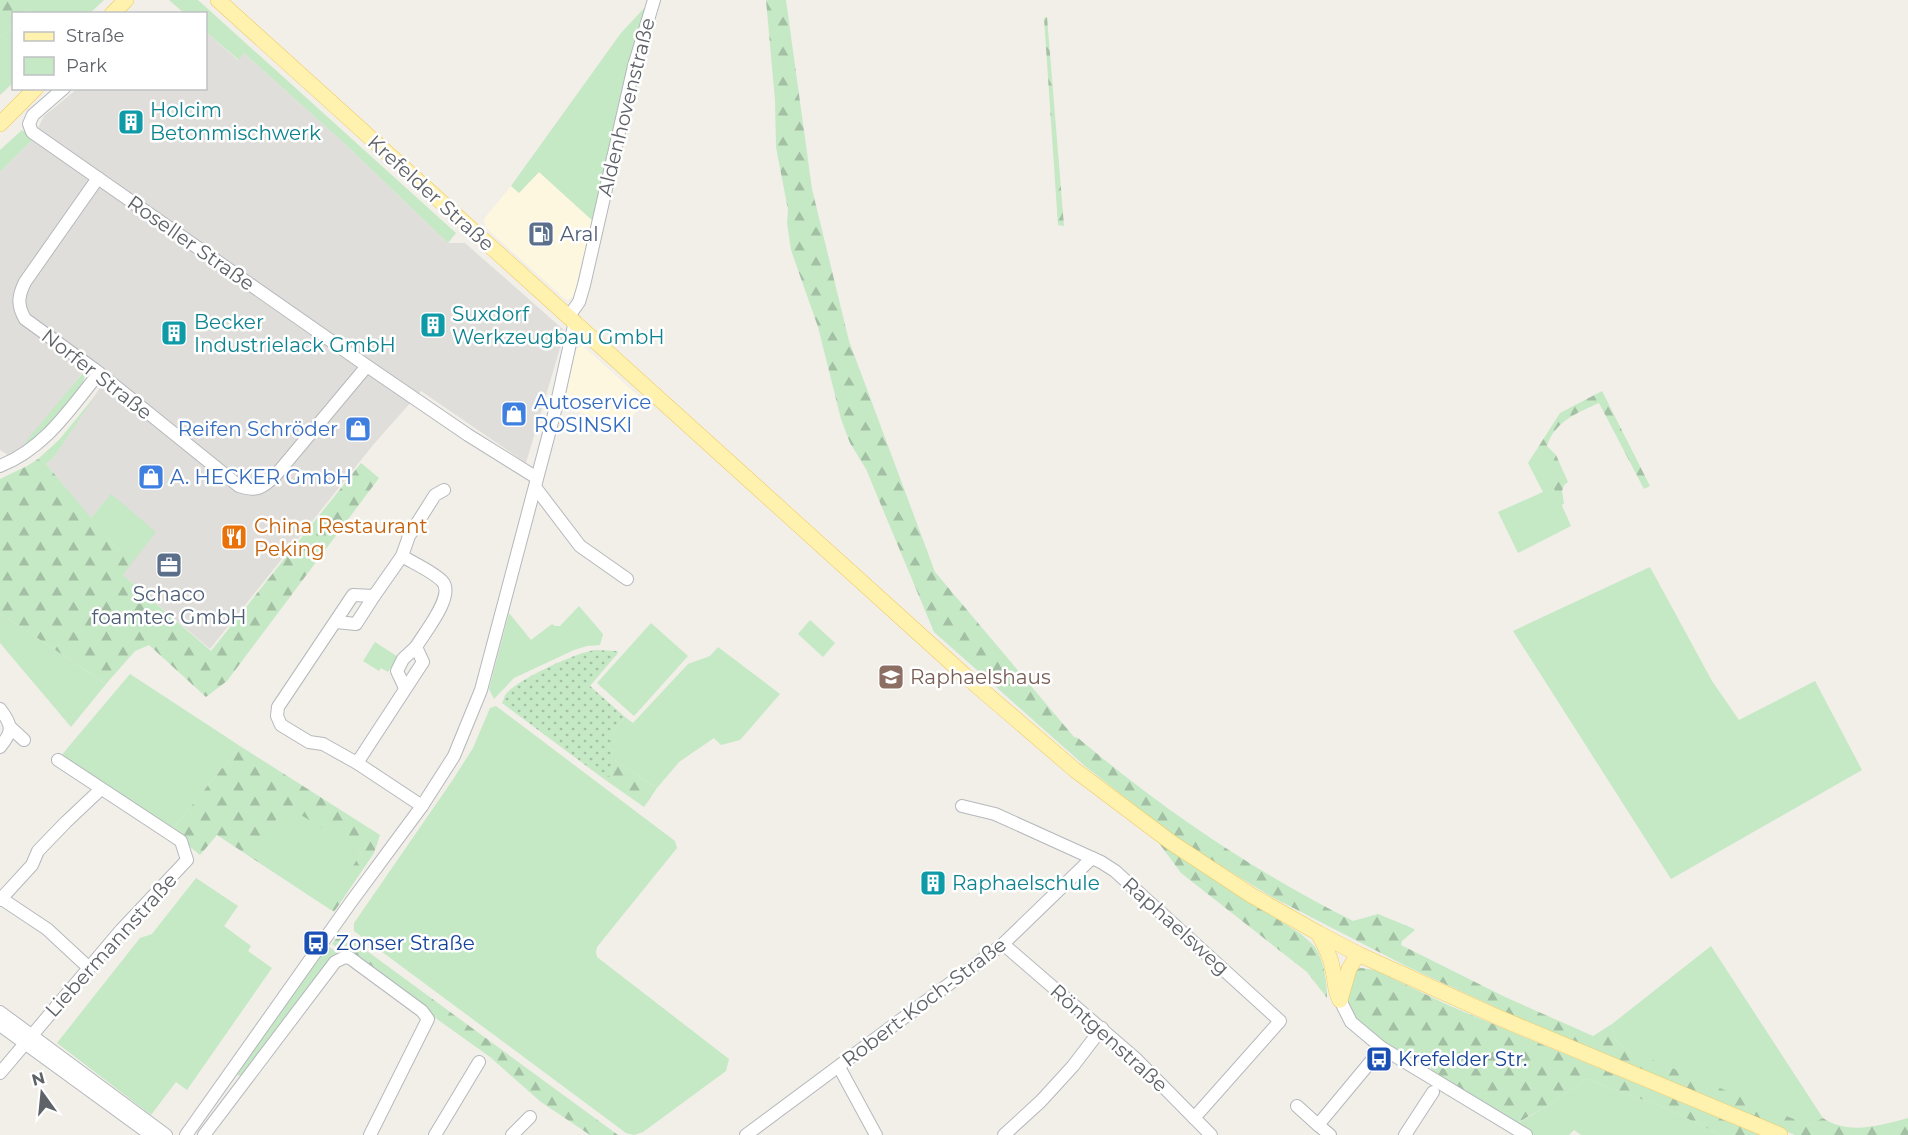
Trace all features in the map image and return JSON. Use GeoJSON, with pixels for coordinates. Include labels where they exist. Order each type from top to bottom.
{"type":"FeatureCollection","features":[{"type":"Feature","properties":{"kind":"main road"},"geometry":{"type":"LineString","coordinates":[[114,12],[126,0]]}},
{"type":"Feature","properties":{"kind":"main road","name":"Krefelder Straße"},"geometry":{"type":"LineString","coordinates":[[218,0],[645,384],[884,603],[1075,770],[1172,843],[1251,895],[1353,951],[1502,1019],[1780,1135]]}},
{"type":"Feature","properties":{"kind":"main road"},"geometry":{"type":"LineString","coordinates":[[0,124],[34,90]]}},
{"type":"Feature","properties":{"kind":"main road"},"geometry":{"type":"LineString","coordinates":[[1318,933],[1330,957],[1334,987],[1340,1000]]}},
{"type":"Feature","properties":{"kind":"main road"},"geometry":{"type":"LineString","coordinates":[[1334,974],[1353,951]]}},
{"type":"Feature","properties":{"kind":"main road"},"geometry":{"type":"LineString","coordinates":[[1340,1000],[1353,951]]}},
{"type":"Feature","properties":{"kind":"street","name":"Aldenhovenstraße"},"geometry":{"type":"LineString","coordinates":[[572,319],[584,285],[634,66],[654,0]]}},
{"type":"Feature","properties":{"kind":"street","name":"Roseller Straße"},"geometry":{"type":"LineString","coordinates":[[62,90],[33,115],[29,124],[32,132],[536,482]]}},
{"type":"Feature","properties":{"kind":"street","name":"Norfer Straße"},"geometry":{"type":"LineString","coordinates":[[98,178],[25,282],[19,293],[20,311],[25,319],[99,373],[239,486],[249,489],[265,485],[275,476],[367,366]]}},
{"type":"Feature","properties":{"kind":"street"},"geometry":{"type":"LineString","coordinates":[[186,1135],[422,806],[454,756],[481,690],[556,407],[572,319]]}},
{"type":"Feature","properties":{"kind":"street"},"geometry":{"type":"LineString","coordinates":[[0,466],[32,450],[47,436],[99,373]]}},
{"type":"Feature","properties":{"kind":"street"},"geometry":{"type":"LineString","coordinates":[[536,482],[580,546],[627,579]]}},
{"type":"Feature","properties":{"kind":"street"},"geometry":{"type":"LineString","coordinates":[[336,622],[356,624],[402,556],[409,536],[435,495],[444,490]]}},
{"type":"Feature","properties":{"kind":"street"},"geometry":{"type":"LineString","coordinates":[[402,556],[443,582],[447,591],[445,600],[416,646],[403,658],[396,671],[405,688]]}},
{"type":"Feature","properties":{"kind":"street"},"geometry":{"type":"LineString","coordinates":[[374,596],[353,595],[278,707],[277,716],[281,725],[309,742],[323,744],[357,763],[422,806]]}},
{"type":"Feature","properties":{"kind":"street"},"geometry":{"type":"LineString","coordinates":[[357,763],[423,662],[416,646]]}},
{"type":"Feature","properties":{"kind":"street"},"geometry":{"type":"LineString","coordinates":[[0,709],[11,728],[24,740]]}},
{"type":"Feature","properties":{"kind":"street"},"geometry":{"type":"LineString","coordinates":[[0,747],[9,737],[11,728]]}},
{"type":"Feature","properties":{"kind":"street"},"geometry":{"type":"LineString","coordinates":[[58,760],[101,789],[38,851],[32,865],[1,899],[47,928],[88,967]]}},
{"type":"Feature","properties":{"kind":"street","name":"Liebermannstraße"},"geometry":{"type":"LineString","coordinates":[[0,1073],[88,967],[187,860],[181,841],[101,789]]}},
{"type":"Feature","properties":{"kind":"street","name":"Raphaelsweg"},"geometry":{"type":"LineString","coordinates":[[962,806],[995,814],[1092,858],[1114,871],[1280,1021],[1194,1118]]}},
{"type":"Feature","properties":{"kind":"street","name":"Robert-Koch-Straße"},"geometry":{"type":"LineString","coordinates":[[747,1135],[1003,944],[1092,858]]}},
{"type":"Feature","properties":{"kind":"street","name":"Röntgenstraße"},"geometry":{"type":"LineString","coordinates":[[1003,944],[1135,1058],[1212,1135]]}},
{"type":"Feature","properties":{"kind":"street"},"geometry":{"type":"LineString","coordinates":[[204,1135],[335,962],[345,957],[350,958],[422,1011],[428,1019],[370,1135]]}},
{"type":"Feature","properties":{"kind":"street"},"geometry":{"type":"LineString","coordinates":[[1340,1000],[1351,1022],[1382,1048],[1526,1135]]}},
{"type":"Feature","properties":{"kind":"street"},"geometry":{"type":"LineString","coordinates":[[0,1012],[28,1040],[151,1135]]}},
{"type":"Feature","properties":{"kind":"street"},"geometry":{"type":"LineString","coordinates":[[0,1025],[28,1040],[166,1135]]}},
{"type":"Feature","properties":{"kind":"street"},"geometry":{"type":"LineString","coordinates":[[1004,1135],[1041,1101],[1102,1028]]}},
{"type":"Feature","properties":{"kind":"street"},"geometry":{"type":"LineString","coordinates":[[1318,1125],[1382,1048]]}},
{"type":"Feature","properties":{"kind":"street"},"geometry":{"type":"LineString","coordinates":[[435,1135],[479,1062]]}},
{"type":"Feature","properties":{"kind":"street"},"geometry":{"type":"LineString","coordinates":[[839,1067],[876,1135]]}},
{"type":"Feature","properties":{"kind":"street"},"geometry":{"type":"LineString","coordinates":[[230,1073],[243,1083]]}},
{"type":"Feature","properties":{"kind":"street"},"geometry":{"type":"LineString","coordinates":[[1406,1135],[1433,1092]]}},
{"type":"Feature","properties":{"kind":"street"},"geometry":{"type":"LineString","coordinates":[[1297,1106],[1330,1135]]}},
{"type":"Feature","properties":{"kind":"street"},"geometry":{"type":"LineString","coordinates":[[512,1135],[530,1117]]}},
{"type":"Feature","properties":{"kind":"shaded area"},"geometry":{"type":"Polygon","coordinates":[[[207,33],[238,60],[244,53],[344,143],[448,243],[465,243],[565,331],[526,463],[421,391],[373,445],[210,649],[123,575],[111,495],[91,518],[46,464],[54,457],[105,380],[87,367],[26,444],[8,455],[0,450],[0,172],[32,140],[44,116],[76,90],[207,90],[207,33]]]}},
{"type":"Feature","properties":{"kind":"shaded area"},"geometry":{"type":"Polygon","coordinates":[[[539,172],[594,222],[574,296],[568,300],[485,227],[484,219],[511,186],[519,193],[539,172]]]}},
{"type":"Feature","properties":{"kind":"shaded area"},"geometry":{"type":"Polygon","coordinates":[[[582,345],[643,400],[626,428],[564,407],[575,350],[582,345]]]}},
{"type":"Feature","properties":{"kind":"green space"},"geometry":{"type":"Polygon","coordinates":[[[0,0],[41,1],[28,12],[12,12],[12,27],[0,38],[0,0]]]}},
{"type":"Feature","properties":{"kind":"green space"},"geometry":{"type":"Polygon","coordinates":[[[40,0],[104,0],[91,12],[29,12],[40,0]]]}},
{"type":"Feature","properties":{"kind":"green space"},"geometry":{"type":"Polygon","coordinates":[[[169,0],[198,0],[456,233],[448,243],[344,143],[244,53],[239,60],[207,33],[207,12],[183,12],[169,0]]]}},
{"type":"Feature","properties":{"kind":"green space"},"geometry":{"type":"Polygon","coordinates":[[[766,0],[786,0],[812,189],[849,341],[935,572],[1074,737],[1210,838],[1280,882],[1353,921],[1378,914],[1412,928],[1415,930],[1402,941],[1401,945],[1505,997],[1593,1036],[1612,1024],[1615,1039],[1622,1047],[1808,1125],[1823,1118],[1853,1128],[1886,1124],[1908,1118],[1908,1135],[1795,1135],[1545,1030],[1408,967],[1272,897],[1183,843],[1133,807],[1128,800],[1085,766],[934,632],[866,469],[850,443],[841,419],[818,327],[791,250],[787,223],[788,210],[776,147],[775,100],[766,0]]]}},
{"type":"Feature","properties":{"kind":"green space"},"geometry":{"type":"Polygon","coordinates":[[[648,4],[594,222],[539,172],[519,193],[511,186],[621,33],[648,4]]]}},
{"type":"Feature","properties":{"kind":"green space"},"geometry":{"type":"Polygon","coordinates":[[[1047,17],[1064,226],[1058,225],[1044,18],[1047,17]]]}},
{"type":"Feature","properties":{"kind":"green space"},"geometry":{"type":"Polygon","coordinates":[[[12,27],[12,84],[0,95],[0,38],[12,27]]]}},
{"type":"Feature","properties":{"kind":"green space"},"geometry":{"type":"Polygon","coordinates":[[[22,130],[33,138],[32,140],[0,172],[0,150],[22,130]]]}},
{"type":"Feature","properties":{"kind":"green space"},"geometry":{"type":"Polygon","coordinates":[[[82,374],[85,374],[82,383],[69,404],[23,449],[26,441],[82,374]]]}},
{"type":"Feature","properties":{"kind":"green space"},"geometry":{"type":"Polygon","coordinates":[[[1602,391],[1650,486],[1644,489],[1599,403],[1575,414],[1561,424],[1555,430],[1547,446],[1556,455],[1568,482],[1562,491],[1564,504],[1561,505],[1537,449],[1560,413],[1602,391]]]}},
{"type":"Feature","properties":{"kind":"green space"},"geometry":{"type":"Polygon","coordinates":[[[95,396],[54,457],[46,464],[38,459],[59,440],[95,396]]]}},
{"type":"Feature","properties":{"kind":"green space"},"geometry":{"type":"Polygon","coordinates":[[[1537,449],[1571,526],[1518,553],[1498,512],[1543,492],[1528,463],[1537,449]]]}},
{"type":"Feature","properties":{"kind":"green space"},"geometry":{"type":"Polygon","coordinates":[[[38,459],[46,464],[132,563],[123,575],[211,651],[361,463],[379,478],[227,681],[206,697],[149,645],[135,651],[106,684],[0,613],[0,479],[38,459]]]}},
{"type":"Feature","properties":{"kind":"green space"},"geometry":{"type":"Polygon","coordinates":[[[111,494],[156,532],[132,563],[91,518],[111,494]]]}},
{"type":"Feature","properties":{"kind":"green space"},"geometry":{"type":"Polygon","coordinates":[[[1650,567],[1712,681],[1739,720],[1815,681],[1862,770],[1671,879],[1513,631],[1650,567]]]}},
{"type":"Feature","properties":{"kind":"green space"},"geometry":{"type":"Polygon","coordinates":[[[579,606],[603,634],[600,645],[574,650],[514,678],[494,699],[489,689],[509,613],[531,640],[552,624],[560,626],[579,606]]]}},
{"type":"Feature","properties":{"kind":"green space"},"geometry":{"type":"Polygon","coordinates":[[[0,613],[106,684],[71,727],[0,643],[0,613]]]}},
{"type":"Feature","properties":{"kind":"green space"},"geometry":{"type":"Polygon","coordinates":[[[810,620],[835,643],[823,657],[798,634],[810,620]]]}},
{"type":"Feature","properties":{"kind":"green space"},"geometry":{"type":"Polygon","coordinates":[[[651,623],[688,656],[634,716],[597,683],[651,623]]]}},
{"type":"Feature","properties":{"kind":"green space"},"geometry":{"type":"Polygon","coordinates":[[[375,642],[398,657],[388,672],[381,668],[379,671],[363,661],[375,642]]]}},
{"type":"Feature","properties":{"kind":"green space"},"geometry":{"type":"Polygon","coordinates":[[[718,647],[780,694],[740,740],[721,745],[714,738],[679,762],[657,788],[613,759],[613,732],[625,717],[633,723],[688,664],[710,656],[718,647]]]}},
{"type":"Feature","properties":{"kind":"green space"},"geometry":{"type":"Polygon","coordinates":[[[595,650],[617,651],[618,653],[590,686],[625,717],[613,732],[614,774],[604,779],[502,703],[505,695],[512,688],[534,674],[574,656],[595,650]]]}},
{"type":"Feature","properties":{"kind":"green space"},"geometry":{"type":"Polygon","coordinates":[[[130,674],[240,746],[171,831],[60,757],[130,674]]]}},
{"type":"Feature","properties":{"kind":"green space"},"geometry":{"type":"Polygon","coordinates":[[[496,706],[675,841],[677,848],[597,947],[597,957],[729,1059],[726,1071],[643,1132],[634,1135],[626,1133],[354,931],[354,923],[452,781],[473,748],[490,708],[496,706]]]}},
{"type":"Feature","properties":{"kind":"green space"},"geometry":{"type":"Polygon","coordinates":[[[240,746],[380,835],[374,853],[334,912],[217,835],[200,855],[171,831],[240,746]],[[286,806],[250,856],[327,906],[362,852],[286,806]]]}},
{"type":"Feature","properties":{"kind":"green space"},"geometry":{"type":"Polygon","coordinates":[[[613,759],[657,788],[644,807],[604,779],[613,774],[613,759]]]}},
{"type":"Feature","properties":{"kind":"green space"},"geometry":{"type":"Polygon","coordinates":[[[286,805],[362,852],[327,907],[249,856],[286,805]]]}},
{"type":"Feature","properties":{"kind":"green space"},"geometry":{"type":"Polygon","coordinates":[[[1156,839],[1193,866],[1312,943],[1323,965],[1327,998],[1307,972],[1181,873],[1156,839]]]}},
{"type":"Feature","properties":{"kind":"green space"},"geometry":{"type":"Polygon","coordinates":[[[196,878],[238,906],[224,926],[251,946],[248,951],[272,968],[187,1090],[176,1082],[151,1115],[57,1043],[140,938],[152,934],[196,878]]]}},
{"type":"Feature","properties":{"kind":"green space"},"geometry":{"type":"Polygon","coordinates":[[[341,932],[618,1135],[590,1135],[541,1102],[490,1057],[332,944],[341,932]]]}},
{"type":"Feature","properties":{"kind":"green space"},"geometry":{"type":"Polygon","coordinates":[[[1711,946],[1823,1118],[1808,1125],[1785,1117],[1622,1047],[1615,1039],[1612,1024],[1711,946]]]}},
{"type":"Feature","properties":{"kind":"green space"},"geometry":{"type":"Polygon","coordinates":[[[329,947],[338,953],[243,1077],[235,1074],[320,952],[323,954],[329,947]]]}},
{"type":"Feature","properties":{"kind":"green space"},"geometry":{"type":"Polygon","coordinates":[[[1361,968],[1375,970],[1448,1005],[1760,1135],[1721,1135],[1666,1108],[1586,1079],[1551,1104],[1517,1123],[1433,1075],[1430,1063],[1419,1067],[1376,1040],[1366,1031],[1350,1012],[1347,1002],[1354,970],[1361,968]]]}},
{"type":"Feature","properties":{"kind":"green space"},"geometry":{"type":"Polygon","coordinates":[[[1586,1079],[1666,1108],[1721,1135],[1581,1135],[1574,1130],[1569,1135],[1531,1135],[1513,1126],[1551,1104],[1586,1079]]]}},
{"type":"Feature","properties":{"kind":"place","name":"Holcim Betonmischwerk"},"geometry":{"type":"Point","coordinates":[131,122]}},
{"type":"Feature","properties":{"kind":"place","name":"Aral"},"geometry":{"type":"Point","coordinates":[541,234]}},
{"type":"Feature","properties":{"kind":"place","name":"Suxdorf Werkzeugbau GmbH"},"geometry":{"type":"Point","coordinates":[433,325]}},
{"type":"Feature","properties":{"kind":"place","name":"Becker Industrielack GmbH"},"geometry":{"type":"Point","coordinates":[174,333]}},
{"type":"Feature","properties":{"kind":"place","name":"Autoservice ROSINSKI"},"geometry":{"type":"Point","coordinates":[514,414]}},
{"type":"Feature","properties":{"kind":"place","name":"Reifen Schröder"},"geometry":{"type":"Point","coordinates":[358,429]}},
{"type":"Feature","properties":{"kind":"place","name":"A. HECKER GmbH"},"geometry":{"type":"Point","coordinates":[151,477]}},
{"type":"Feature","properties":{"kind":"place","name":"China Restaurant Peking"},"geometry":{"type":"Point","coordinates":[234,537]}},
{"type":"Feature","properties":{"kind":"place","name":"Schaco foamtec GmbH"},"geometry":{"type":"Point","coordinates":[169,565]}},
{"type":"Feature","properties":{"kind":"place","name":"Raphaelshaus"},"geometry":{"type":"Point","coordinates":[891,677]}},
{"type":"Feature","properties":{"kind":"place","name":"Raphaelschule"},"geometry":{"type":"Point","coordinates":[933,883]}},
{"type":"Feature","properties":{"kind":"place","name":"Zonser Straße"},"geometry":{"type":"Point","coordinates":[316,943]}},
{"type":"Feature","properties":{"kind":"place","name":"Krefelder Str."},"geometry":{"type":"Point","coordinates":[1379,1059]}}]}
